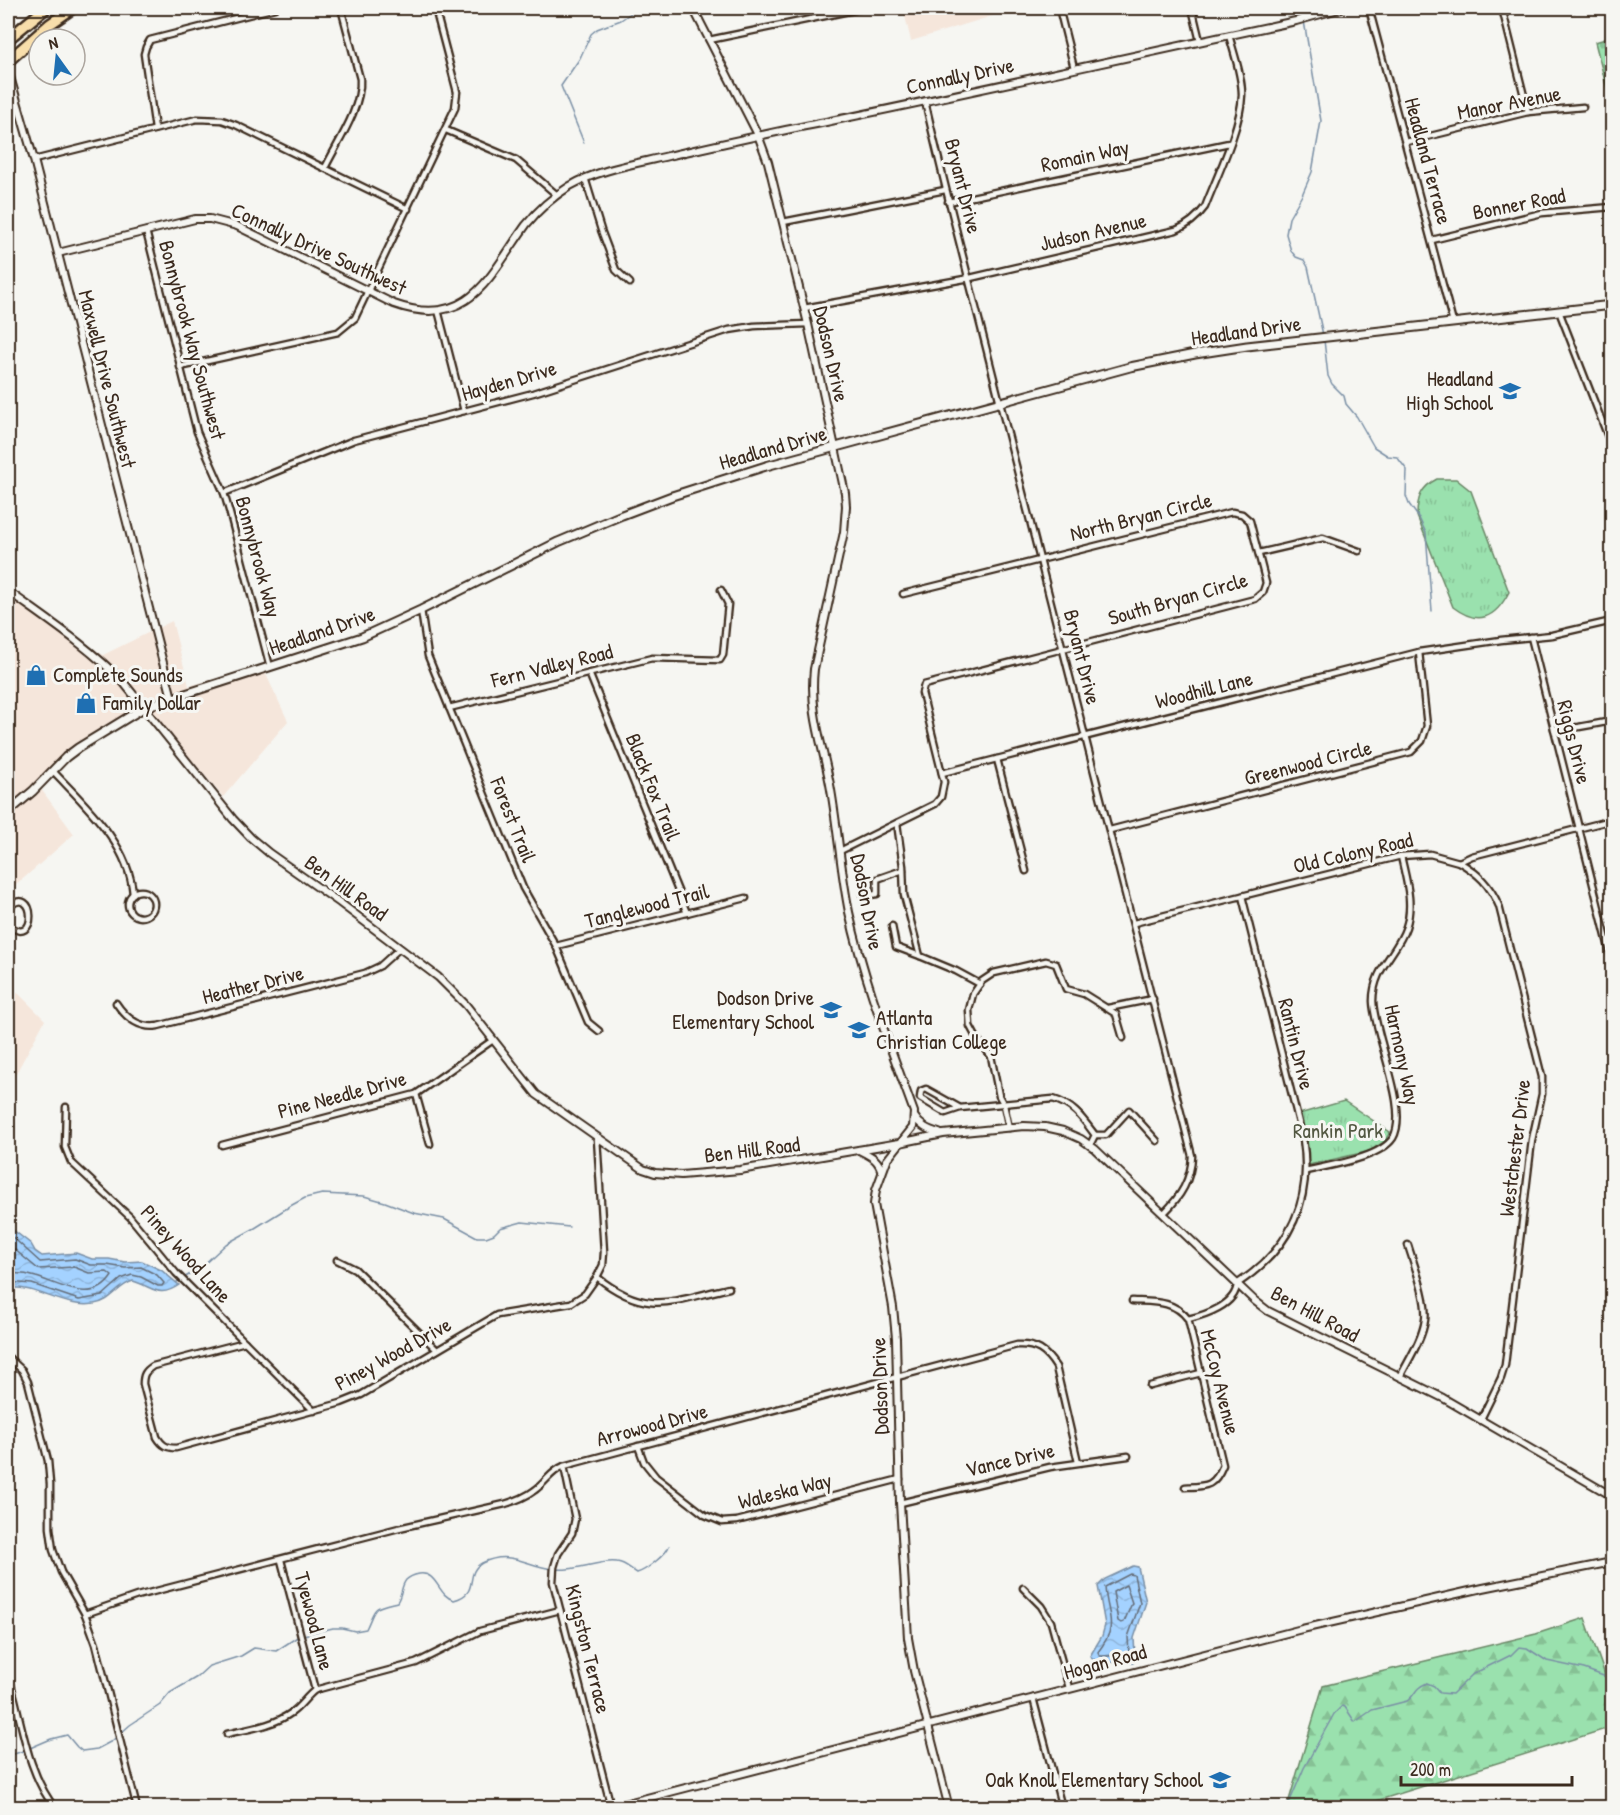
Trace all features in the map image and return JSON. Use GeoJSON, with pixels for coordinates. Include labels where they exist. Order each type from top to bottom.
{"type":"FeatureCollection","features":[{"type":"Feature","properties":{"kind":"highway"},"geometry":{"type":"LineString","coordinates":[[8,39],[46,8]]}},
{"type":"Feature","properties":{"kind":"highway"},"geometry":{"type":"LineString","coordinates":[[8,61],[42,30],[73,8]]}},
{"type":"Feature","properties":{"kind":"main road","name":"Headland Drive"},"geometry":{"type":"LineString","coordinates":[[8,812],[78,748],[145,707],[362,637],[558,542],[622,515],[713,483],[835,447],[1130,367],[1195,354],[1612,305]]}},
{"type":"Feature","properties":{"kind":"street"},"geometry":{"type":"LineString","coordinates":[[155,129],[144,54],[150,40],[275,8]]}},
{"type":"Feature","properties":{"kind":"street"},"geometry":{"type":"LineString","coordinates":[[325,168],[358,102],[361,90],[341,8]]}},
{"type":"Feature","properties":{"kind":"street"},"geometry":{"type":"LineString","coordinates":[[180,367],[338,332],[355,318],[455,108],[456,92],[435,8]]}},
{"type":"Feature","properties":{"kind":"street","name":"Dodson Drive"},"geometry":{"type":"LineString","coordinates":[[693,8],[758,135],[768,162],[808,324],[845,493],[846,519],[814,669],[812,691],[814,711],[831,789],[849,910],[861,962],[914,1115],[913,1127],[899,1143],[882,1173],[874,1204],[893,1306],[900,1503],[908,1638],[914,1671],[950,1808]]}},
{"type":"Feature","properties":{"kind":"street"},"geometry":{"type":"LineString","coordinates":[[709,40],[864,8]]}},
{"type":"Feature","properties":{"kind":"street"},"geometry":{"type":"LineString","coordinates":[[1059,8],[1074,68]]}},
{"type":"Feature","properties":{"kind":"street"},"geometry":{"type":"LineString","coordinates":[[1192,8],[1200,41]]}},
{"type":"Feature","properties":{"kind":"street","name":"Connally Drive"},"geometry":{"type":"LineString","coordinates":[[585,178],[612,169],[758,135],[1296,21],[1342,8]]}},
{"type":"Feature","properties":{"kind":"street","name":"Headland Terrace"},"geometry":{"type":"LineString","coordinates":[[1369,8],[1407,142],[1453,323]]}},
{"type":"Feature","properties":{"kind":"street"},"geometry":{"type":"LineString","coordinates":[[1502,8],[1528,111]]}},
{"type":"Feature","properties":{"kind":"street","name":"Judson Avenue"},"geometry":{"type":"LineString","coordinates":[[804,308],[969,278],[1186,226],[1198,217],[1205,207],[1239,116],[1242,95],[1229,35]]}},
{"type":"Feature","properties":{"kind":"street","name":"Maxwell Drive Southwest"},"geometry":{"type":"LineString","coordinates":[[9,72],[34,160],[172,698]]}},
{"type":"Feature","properties":{"kind":"street","name":"Bryant Drive"},"geometry":{"type":"LineString","coordinates":[[925,101],[948,202],[1192,1156],[1191,1170],[1185,1186],[1176,1201],[1164,1213]]}},
{"type":"Feature","properties":{"kind":"street","name":"Manor Avenue"},"geometry":{"type":"LineString","coordinates":[[1407,142],[1528,111],[1583,106]]}},
{"type":"Feature","properties":{"kind":"street"},"geometry":{"type":"LineString","coordinates":[[34,160],[197,119],[222,120],[408,209]]}},
{"type":"Feature","properties":{"kind":"street"},"geometry":{"type":"LineString","coordinates":[[446,130],[516,160],[557,195]]}},
{"type":"Feature","properties":{"kind":"street","name":"Romain Way"},"geometry":{"type":"LineString","coordinates":[[948,202],[1229,143]]}},
{"type":"Feature","properties":{"kind":"street"},"geometry":{"type":"LineString","coordinates":[[585,178],[616,270],[630,283]]}},
{"type":"Feature","properties":{"kind":"street","name":"Connally Drive Southwest"},"geometry":{"type":"LineString","coordinates":[[58,253],[195,219],[224,221],[406,308],[422,311],[438,310],[461,303],[481,289],[528,223],[557,195],[585,178]]}},
{"type":"Feature","properties":{"kind":"street"},"geometry":{"type":"LineString","coordinates":[[783,222],[945,190]]}},
{"type":"Feature","properties":{"kind":"street","name":"Bonner Road"},"geometry":{"type":"LineString","coordinates":[[1432,240],[1542,213],[1612,207]]}},
{"type":"Feature","properties":{"kind":"street","name":"Bonnybrook Way Southwest"},"geometry":{"type":"LineString","coordinates":[[146,231],[197,432],[208,457]]}},
{"type":"Feature","properties":{"kind":"street"},"geometry":{"type":"LineString","coordinates":[[438,310],[464,411]]}},
{"type":"Feature","properties":{"kind":"street"},"geometry":{"type":"LineString","coordinates":[[1559,311],[1612,447]]}},
{"type":"Feature","properties":{"kind":"street","name":"Hayden Drive"},"geometry":{"type":"LineString","coordinates":[[224,493],[354,440],[533,393],[729,330],[754,326],[808,324]]}},
{"type":"Feature","properties":{"kind":"street","name":"Bonnybrook Way"},"geometry":{"type":"LineString","coordinates":[[208,457],[224,493],[270,667]]}},
{"type":"Feature","properties":{"kind":"street","name":"North Bryan Circle"},"geometry":{"type":"LineString","coordinates":[[903,594],[1232,512],[1242,514],[1250,521],[1259,553]]}},
{"type":"Feature","properties":{"kind":"street"},"geometry":{"type":"LineString","coordinates":[[1259,553],[1323,538],[1359,551]]}},
{"type":"Feature","properties":{"kind":"street","name":"South Bryan Circle"},"geometry":{"type":"LineString","coordinates":[[942,773],[922,693],[924,685],[1255,599],[1263,592],[1266,583],[1259,553]]}},
{"type":"Feature","properties":{"kind":"street","name":"Fern Valley Road"},"geometry":{"type":"LineString","coordinates":[[449,708],[652,658],[720,660],[723,656],[728,604],[721,590]]}},
{"type":"Feature","properties":{"kind":"street","name":"Ben Hill Road"},"geometry":{"type":"LineString","coordinates":[[8,591],[100,658],[124,682],[233,819],[251,838],[400,948],[452,990],[536,1094],[643,1169],[655,1173],[681,1175],[780,1164],[943,1134],[1044,1127],[1063,1131],[1090,1145],[1268,1311],[1480,1419],[1612,1496]]}},
{"type":"Feature","properties":{"kind":"street","name":"Forest Trail"},"geometry":{"type":"LineString","coordinates":[[421,610],[428,656],[523,888],[556,946],[588,1022],[598,1031]]}},
{"type":"Feature","properties":{"kind":"street","name":"Woodhill Lane"},"geometry":{"type":"LineString","coordinates":[[942,773],[1419,652],[1568,633],[1612,621]]}},
{"type":"Feature","properties":{"kind":"street","name":"Riggs Drive"},"geometry":{"type":"LineString","coordinates":[[1531,637],[1612,960]]}},
{"type":"Feature","properties":{"kind":"street","name":"Greenwood Circle"},"geometry":{"type":"LineString","coordinates":[[1110,830],[1411,752],[1422,741],[1427,726],[1419,652]]}},
{"type":"Feature","properties":{"kind":"street","name":"Black Fox Trail"},"geometry":{"type":"LineString","coordinates":[[588,674],[687,913]]}},
{"type":"Feature","properties":{"kind":"street"},"geometry":{"type":"LineString","coordinates":[[1554,729],[1612,721]]}},
{"type":"Feature","properties":{"kind":"street"},"geometry":{"type":"LineString","coordinates":[[998,759],[1026,871]]}},
{"type":"Feature","properties":{"kind":"street"},"geometry":{"type":"LineString","coordinates":[[53,771],[81,801],[123,855],[132,879],[133,894],[128,903],[131,912],[140,917],[149,915],[154,906],[152,896],[143,891],[133,894]]}},
{"type":"Feature","properties":{"kind":"street"},"geometry":{"type":"LineString","coordinates":[[840,851],[935,804],[944,790],[942,773]]}},
{"type":"Feature","properties":{"kind":"street"},"geometry":{"type":"LineString","coordinates":[[1459,862],[1472,856],[1612,820]]}},
{"type":"Feature","properties":{"kind":"street"},"geometry":{"type":"LineString","coordinates":[[897,823],[904,895],[920,956]]}},
{"type":"Feature","properties":{"kind":"street","name":"Old Colony Road"},"geometry":{"type":"LineString","coordinates":[[1134,923],[1401,856],[1430,854],[1459,862]]}},
{"type":"Feature","properties":{"kind":"street","name":"Harmony Way"},"geometry":{"type":"LineString","coordinates":[[1306,1172],[1376,1153],[1389,1143],[1397,1128],[1398,1110],[1375,1018],[1373,1000],[1379,972],[1401,939],[1409,917],[1410,893],[1401,856]]}},
{"type":"Feature","properties":{"kind":"street","name":"Westchester Drive"},"geometry":{"type":"LineString","coordinates":[[1459,862],[1485,881],[1499,906],[1542,1077],[1542,1094],[1531,1150],[1505,1365],[1501,1378],[1480,1419]]}},
{"type":"Feature","properties":{"kind":"street"},"geometry":{"type":"LineString","coordinates":[[863,896],[878,894],[877,879],[903,870]]}},
{"type":"Feature","properties":{"kind":"street","name":"Rantin Drive"},"geometry":{"type":"LineString","coordinates":[[1188,1319],[1212,1312],[1232,1296],[1237,1289],[1237,1284],[1264,1263],[1285,1240],[1300,1205],[1306,1172],[1302,1139],[1242,896]]}},
{"type":"Feature","properties":{"kind":"street","name":"Tanglewood Trail"},"geometry":{"type":"LineString","coordinates":[[556,946],[746,898]]}},
{"type":"Feature","properties":{"kind":"street"},"geometry":{"type":"LineString","coordinates":[[8,907],[18,903],[24,904],[30,909],[32,916],[28,925],[22,929],[15,929],[8,924]]}},
{"type":"Feature","properties":{"kind":"street"},"geometry":{"type":"LineString","coordinates":[[892,926],[896,947],[956,970],[980,984]]}},
{"type":"Feature","properties":{"kind":"street","name":"Heather Drive"},"geometry":{"type":"LineString","coordinates":[[116,1003],[131,1020],[143,1026],[158,1026],[365,973],[380,966],[400,948]]}},
{"type":"Feature","properties":{"kind":"street"},"geometry":{"type":"LineString","coordinates":[[1009,1128],[1004,1105],[999,1096],[991,1056],[970,1026],[969,1010],[980,984],[994,973],[1046,961],[1056,964],[1066,989],[1084,994],[1116,1014],[1123,1038]]}},
{"type":"Feature","properties":{"kind":"street"},"geometry":{"type":"LineString","coordinates":[[1108,1008],[1152,999]]}},
{"type":"Feature","properties":{"kind":"street","name":"Pine Needle Drive"},"geometry":{"type":"LineString","coordinates":[[222,1145],[416,1094],[493,1040]]}},
{"type":"Feature","properties":{"kind":"street"},"geometry":{"type":"LineString","coordinates":[[960,1108],[926,1089],[921,1090],[920,1098],[945,1113],[960,1108],[1053,1099],[1064,1102],[1076,1110],[1095,1136]]}},
{"type":"Feature","properties":{"kind":"street"},"geometry":{"type":"LineString","coordinates":[[416,1094],[430,1144]]}},
{"type":"Feature","properties":{"kind":"street","name":"Piney Wood Lane"},"geometry":{"type":"LineString","coordinates":[[66,1107],[65,1147],[70,1162],[130,1216],[176,1273],[314,1411]]}},
{"type":"Feature","properties":{"kind":"street"},"geometry":{"type":"LineString","coordinates":[[1095,1136],[1106,1135],[1129,1110],[1157,1141]]}},
{"type":"Feature","properties":{"kind":"street"},"geometry":{"type":"LineString","coordinates":[[914,1115],[918,1123],[930,1131],[943,1134]]}},
{"type":"Feature","properties":{"kind":"street"},"geometry":{"type":"LineString","coordinates":[[1090,1145],[1095,1136]]}},
{"type":"Feature","properties":{"kind":"street","name":"Piney Wood Drive"},"geometry":{"type":"LineString","coordinates":[[245,1342],[153,1366],[146,1371],[143,1384],[157,1437],[161,1444],[168,1448],[176,1448],[341,1403],[361,1395],[497,1315],[560,1307],[585,1294],[603,1265],[604,1252],[597,1138]]}},
{"type":"Feature","properties":{"kind":"street"},"geometry":{"type":"LineString","coordinates":[[858,1150],[872,1156],[880,1164],[882,1173]]}},
{"type":"Feature","properties":{"kind":"street"},"geometry":{"type":"LineString","coordinates":[[1400,1377],[1422,1332],[1426,1317],[1425,1305],[1408,1245]]}},
{"type":"Feature","properties":{"kind":"street"},"geometry":{"type":"LineString","coordinates":[[337,1260],[356,1269],[437,1350]]}},
{"type":"Feature","properties":{"kind":"street"},"geometry":{"type":"LineString","coordinates":[[597,1277],[622,1295],[649,1303],[668,1302],[729,1288]]}},
{"type":"Feature","properties":{"kind":"street","name":"McCoy Avenue"},"geometry":{"type":"LineString","coordinates":[[1132,1301],[1172,1305],[1182,1311],[1188,1319],[1222,1466],[1216,1481],[1208,1485],[1185,1487]]}},
{"type":"Feature","properties":{"kind":"street","name":"Arrowood Drive"},"geometry":{"type":"LineString","coordinates":[[85,1614],[164,1589],[521,1499],[536,1490],[554,1470],[564,1466],[1017,1345],[1027,1344],[1039,1348],[1049,1356],[1056,1367],[1078,1462]]}},
{"type":"Feature","properties":{"kind":"street"},"geometry":{"type":"LineString","coordinates":[[8,1357],[22,1370],[28,1382],[48,1461],[53,1550],[61,1572],[85,1614],[96,1644],[137,1808]]}},
{"type":"Feature","properties":{"kind":"street"},"geometry":{"type":"LineString","coordinates":[[1150,1386],[1201,1374]]}},
{"type":"Feature","properties":{"kind":"street","name":"Waleska Way"},"geometry":{"type":"LineString","coordinates":[[638,1446],[644,1462],[656,1477],[705,1515],[723,1522],[737,1521],[900,1479]]}},
{"type":"Feature","properties":{"kind":"street","name":"Vance Drive"},"geometry":{"type":"LineString","coordinates":[[900,1503],[1050,1467],[1128,1456]]}},
{"type":"Feature","properties":{"kind":"street","name":"Kingston Terrace"},"geometry":{"type":"LineString","coordinates":[[564,1466],[575,1519],[572,1533],[558,1554],[554,1569],[554,1582],[609,1807]]}},
{"type":"Feature","properties":{"kind":"street","name":"Tyewood Lane"},"geometry":{"type":"LineString","coordinates":[[281,1560],[315,1690]]}},
{"type":"Feature","properties":{"kind":"street","name":"Hogan Road"},"geometry":{"type":"LineString","coordinates":[[609,1807],[1068,1688],[1374,1612],[1612,1562]]}},
{"type":"Feature","properties":{"kind":"street"},"geometry":{"type":"LineString","coordinates":[[1023,1588],[1041,1606],[1051,1622],[1068,1688]]}},
{"type":"Feature","properties":{"kind":"street"},"geometry":{"type":"LineString","coordinates":[[227,1734],[283,1719],[315,1690],[416,1663],[480,1631],[560,1610]]}},
{"type":"Feature","properties":{"kind":"street"},"geometry":{"type":"LineString","coordinates":[[8,1674],[30,1758],[38,1779],[55,1808]]}},
{"type":"Feature","properties":{"kind":"street"},"geometry":{"type":"LineString","coordinates":[[1033,1698],[1062,1808]]}},
{"type":"Feature","properties":{"kind":"shaded area"},"geometry":{"type":"Polygon","coordinates":[[[903,8],[1001,8],[1002,13],[911,41],[903,8]]]}},
{"type":"Feature","properties":{"kind":"shaded area"},"geometry":{"type":"Polygon","coordinates":[[[8,596],[103,655],[172,621],[189,686],[262,666],[288,721],[223,797],[149,709],[101,733],[38,785],[74,834],[8,892],[8,596]]]}},
{"type":"Feature","properties":{"kind":"shaded area"},"geometry":{"type":"Polygon","coordinates":[[[8,983],[45,1020],[8,1088],[8,983]]]}},
{"type":"Feature","properties":{"kind":"green space"},"geometry":{"type":"Polygon","coordinates":[[[1612,37],[1612,109],[1595,42],[1612,37]]]}},
{"type":"Feature","properties":{"kind":"green space"},"geometry":{"type":"Polygon","coordinates":[[[1437,479],[1456,479],[1471,491],[1509,592],[1498,608],[1485,617],[1470,616],[1453,607],[1417,516],[1421,494],[1437,479]]]}},
{"type":"Feature","properties":{"kind":"green space","name":"Rankin Park"},"geometry":{"type":"Polygon","coordinates":[[[1344,1101],[1390,1132],[1385,1141],[1370,1151],[1309,1165],[1299,1114],[1344,1101]]]}},
{"type":"Feature","properties":{"kind":"green space"},"geometry":{"type":"Polygon","coordinates":[[[1585,1618],[1612,1695],[1612,1727],[1357,1807],[1287,1807],[1323,1686],[1536,1634],[1585,1618]]]}},
{"type":"Feature","properties":{"kind":"water"},"geometry":{"type":"Polygon","coordinates":[[[8,1226],[42,1256],[76,1253],[92,1259],[142,1261],[161,1270],[179,1285],[161,1291],[133,1281],[100,1303],[83,1305],[30,1290],[8,1288],[8,1226]]]}},
{"type":"Feature","properties":{"kind":"water"},"geometry":{"type":"Polygon","coordinates":[[[1133,1566],[1138,1567],[1146,1602],[1134,1638],[1133,1663],[1096,1662],[1090,1656],[1102,1636],[1105,1625],[1098,1586],[1105,1579],[1133,1566]]]}},
{"type":"Feature","properties":{"kind":"waterway"},"geometry":{"type":"LineString","coordinates":[[584,143],[561,86],[580,58],[591,34],[597,29],[621,20],[638,8]]}},
{"type":"Feature","properties":{"kind":"waterway"},"geometry":{"type":"LineString","coordinates":[[1301,8],[1303,16]]}},
{"type":"Feature","properties":{"kind":"waterway"},"geometry":{"type":"LineString","coordinates":[[1304,21],[1321,121],[1312,172],[1289,218],[1286,234],[1291,251],[1296,257],[1304,260],[1308,267],[1323,335]]}},
{"type":"Feature","properties":{"kind":"waterway"},"geometry":{"type":"LineString","coordinates":[[1324,340],[1328,376],[1332,384],[1344,396],[1346,404],[1357,417],[1374,447],[1388,456],[1397,457],[1407,470],[1406,496],[1426,533],[1432,611]]}},
{"type":"Feature","properties":{"kind":"waterway"},"geometry":{"type":"LineString","coordinates":[[177,1282],[199,1269],[226,1244],[305,1198],[322,1194],[364,1196],[414,1213],[444,1219],[477,1237],[486,1237],[494,1234],[500,1228],[522,1222],[569,1227]]}},
{"type":"Feature","properties":{"kind":"waterway"},"geometry":{"type":"LineString","coordinates":[[30,1748],[67,1735],[82,1751],[97,1749],[112,1741],[130,1725],[160,1705],[170,1693],[197,1677],[209,1666],[241,1656],[254,1648],[276,1651],[299,1636],[333,1628],[355,1631],[366,1629],[374,1612],[382,1606],[397,1602],[404,1582],[414,1575],[430,1576],[444,1594],[454,1600],[467,1593],[476,1567],[492,1559],[510,1558],[553,1569],[617,1562],[637,1573],[655,1562],[669,1546]]}},
{"type":"Feature","properties":{"kind":"waterway"},"geometry":{"type":"LineString","coordinates":[[1287,1808],[1304,1768],[1334,1714],[1342,1706],[1355,1722],[1372,1710],[1407,1701],[1419,1687],[1427,1683],[1434,1686],[1440,1693],[1452,1694],[1473,1674],[1511,1655],[1519,1647],[1527,1648],[1547,1661],[1584,1669],[1612,1679]]}},
{"type":"Feature","properties":{"kind":"waterway"},"geometry":{"type":"LineString","coordinates":[[8,1756],[26,1750]]}},
{"type":"Feature","properties":{"kind":"place","name":"Headland High School"},"geometry":{"type":"Point","coordinates":[1510,391]}},
{"type":"Feature","properties":{"kind":"place","name":"Complete Sounds"},"geometry":{"type":"Point","coordinates":[36,675]}},
{"type":"Feature","properties":{"kind":"place","name":"Family Dollar"},"geometry":{"type":"Point","coordinates":[86,703]}},
{"type":"Feature","properties":{"kind":"place","name":"Dodson Drive Elementary School"},"geometry":{"type":"Point","coordinates":[831,1010]}},
{"type":"Feature","properties":{"kind":"place","name":"Atlanta Christian College"},"geometry":{"type":"Point","coordinates":[859,1030]}},
{"type":"Feature","properties":{"kind":"place","name":"Oak Knoll Elementary School"},"geometry":{"type":"Point","coordinates":[1220,1780]}}]}
